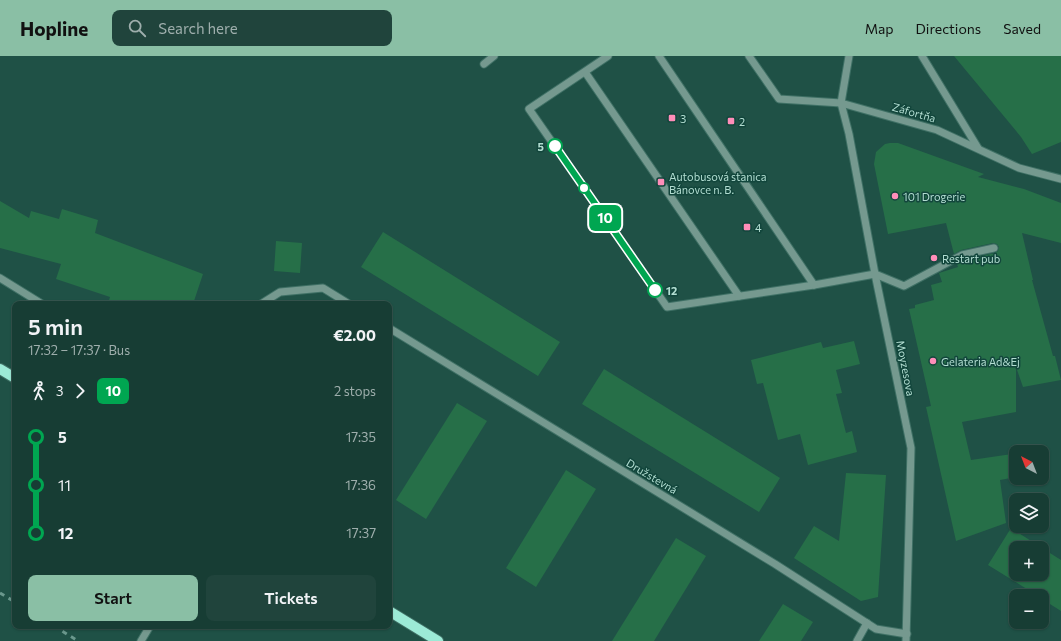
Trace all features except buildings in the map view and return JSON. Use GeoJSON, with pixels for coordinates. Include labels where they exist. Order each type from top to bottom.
{"type":"FeatureCollection","features":[{"type":"Feature","properties":{"kind":"main road"},"geometry":{"type":"LineString","coordinates":[[0,369],[12,376]]}},
{"type":"Feature","properties":{"kind":"main road"},"geometry":{"type":"LineString","coordinates":[[392,613],[438,641]]}},
{"type":"Feature","properties":{"kind":"street"},"geometry":{"type":"LineString","coordinates":[[484,64],[494,56]]}},
{"type":"Feature","properties":{"kind":"street"},"geometry":{"type":"LineString","coordinates":[[608,56],[529,109],[667,307],[875,274],[904,286],[962,255],[994,248]]}},
{"type":"Feature","properties":{"kind":"street"},"geometry":{"type":"LineString","coordinates":[[659,56],[814,284]]}},
{"type":"Feature","properties":{"kind":"street","name":"Záfortňa"},"geometry":{"type":"LineString","coordinates":[[749,56],[779,99],[841,103],[937,130],[979,148],[1019,168],[1061,180]]}},
{"type":"Feature","properties":{"kind":"street"},"geometry":{"type":"LineString","coordinates":[[841,103],[849,56]]}},
{"type":"Feature","properties":{"kind":"street","name":"Záfortňa"},"geometry":{"type":"LineString","coordinates":[[922,56],[979,148]]}},
{"type":"Feature","properties":{"kind":"street"},"geometry":{"type":"LineString","coordinates":[[584,72],[739,296]]}},
{"type":"Feature","properties":{"kind":"street","name":"Moyzesova"},"geometry":{"type":"LineString","coordinates":[[841,103],[849,134],[875,274],[911,448],[906,638]]}},
{"type":"Feature","properties":{"kind":"street"},"geometry":{"type":"LineString","coordinates":[[0,278],[37,301]]}},
{"type":"Feature","properties":{"kind":"street"},"geometry":{"type":"LineString","coordinates":[[266,301],[280,292],[323,288],[344,301]]}},
{"type":"Feature","properties":{"kind":"street","name":"Družstevná"},"geometry":{"type":"LineString","coordinates":[[392,330],[775,564],[876,629],[906,638]]}},
{"type":"Feature","properties":{"kind":"street"},"geometry":{"type":"LineString","coordinates":[[857,641],[867,623]]}},
{"type":"Feature","properties":{"kind":"street"},"geometry":{"type":"LineString","coordinates":[[141,641],[148,629]]}},
{"type":"Feature","properties":{"kind":"railway"},"geometry":{"type":"LineString","coordinates":[[0,593],[12,600]]}},
{"type":"Feature","properties":{"kind":"railway"},"geometry":{"type":"LineString","coordinates":[[59,629],[78,641]]}},
{"type":"Feature","properties":{"kind":"bus line","name":"10"},"geometry":{"type":"LineString","coordinates":[[555,146],[655,290]]}},
{"type":"Feature","properties":{"kind":"place","name":"3"},"geometry":{"type":"Point","coordinates":[672,118]}},
{"type":"Feature","properties":{"kind":"place","name":"2"},"geometry":{"type":"Point","coordinates":[731,121]}},
{"type":"Feature","properties":{"kind":"place","name":"5"},"geometry":{"type":"Point","coordinates":[555,146]}},
{"type":"Feature","properties":{"kind":"place","name":"Autobusová stanica Bánovce n. B."},"geometry":{"type":"Point","coordinates":[661,182]}},
{"type":"Feature","properties":{"kind":"place","name":"101 Drogerie"},"geometry":{"type":"Point","coordinates":[895,196]}},
{"type":"Feature","properties":{"kind":"place","name":"4"},"geometry":{"type":"Point","coordinates":[747,227]}},
{"type":"Feature","properties":{"kind":"place","name":"Restart pub"},"geometry":{"type":"Point","coordinates":[934,258]}},
{"type":"Feature","properties":{"kind":"place","name":"12"},"geometry":{"type":"Point","coordinates":[655,290]}},
{"type":"Feature","properties":{"kind":"place","name":"Gelateria Ad&Ej"},"geometry":{"type":"Point","coordinates":[933,361]}}]}
